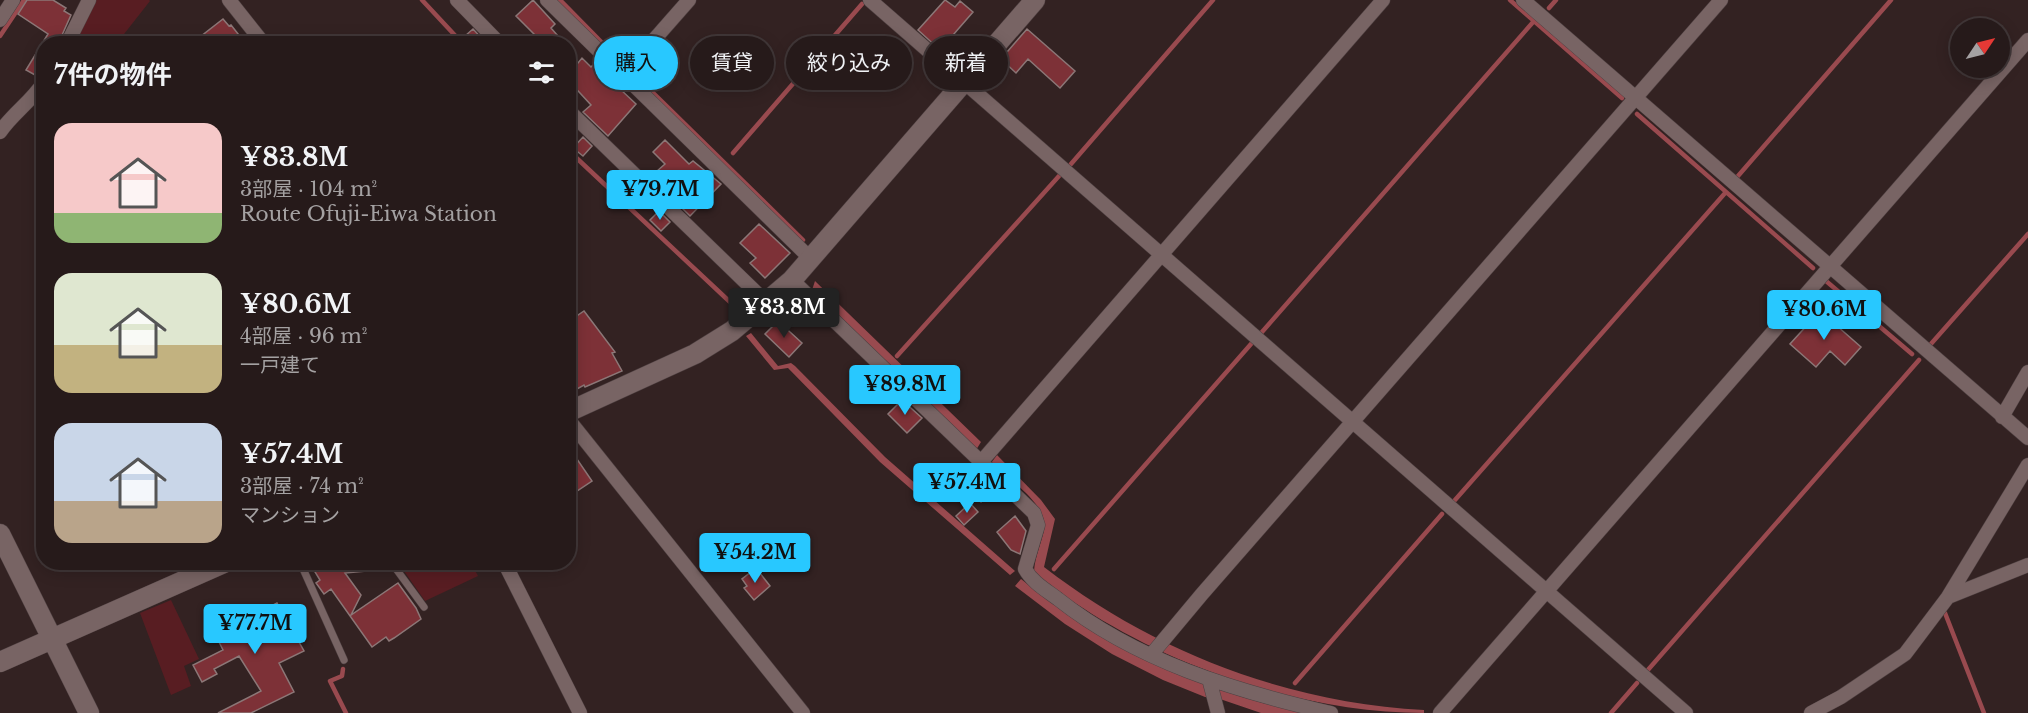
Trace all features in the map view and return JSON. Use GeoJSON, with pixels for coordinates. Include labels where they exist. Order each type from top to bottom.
{"type":"FeatureCollection","features":[{"type":"Feature","properties":{"kind":"main road"},"geometry":{"type":"LineString","coordinates":[[1003,36],[1035,0]]}},
{"type":"Feature","properties":{"kind":"main road"},"geometry":{"type":"LineString","coordinates":[[576,408],[695,354],[767,303],[812,260],[956,90]]}},
{"type":"Feature","properties":{"kind":"main road"},"geometry":{"type":"LineString","coordinates":[[0,534],[89,713]]}},
{"type":"Feature","properties":{"kind":"main road"},"geometry":{"type":"LineString","coordinates":[[0,662],[208,570]]}},
{"type":"Feature","properties":{"kind":"street"},"geometry":{"type":"LineString","coordinates":[[0,20],[13,0]]}},
{"type":"Feature","properties":{"kind":"street"},"geometry":{"type":"LineString","coordinates":[[76,36],[89,0]]}},
{"type":"Feature","properties":{"kind":"street"},"geometry":{"type":"LineString","coordinates":[[229,0],[258,36]]}},
{"type":"Feature","properties":{"kind":"street"},"geometry":{"type":"LineString","coordinates":[[457,0],[492,36]]}},
{"type":"Feature","properties":{"kind":"street"},"geometry":{"type":"LineString","coordinates":[[547,0],[594,46]]}},
{"type":"Feature","properties":{"kind":"street"},"geometry":{"type":"LineString","coordinates":[[657,36],[689,0]]}},
{"type":"Feature","properties":{"kind":"street"},"geometry":{"type":"LineString","coordinates":[[870,0],[924,47]]}},
{"type":"Feature","properties":{"kind":"street"},"geometry":{"type":"LineString","coordinates":[[981,462],[1383,0]]}},
{"type":"Feature","properties":{"kind":"street"},"geometry":{"type":"LineString","coordinates":[[1523,0],[1829,268],[2028,438]]}},
{"type":"Feature","properties":{"kind":"street"},"geometry":{"type":"LineString","coordinates":[[1157,649],[1721,0]]}},
{"type":"Feature","properties":{"kind":"street"},"geometry":{"type":"LineString","coordinates":[[1440,713],[2028,40]]}},
{"type":"Feature","properties":{"kind":"street"},"geometry":{"type":"LineString","coordinates":[[638,90],[812,260]]}},
{"type":"Feature","properties":{"kind":"street"},"geometry":{"type":"LineString","coordinates":[[974,90],[1686,713]]}},
{"type":"Feature","properties":{"kind":"street"},"geometry":{"type":"LineString","coordinates":[[0,132],[8,121],[36,94]]}},
{"type":"Feature","properties":{"kind":"street"},"geometry":{"type":"LineString","coordinates":[[576,118],[767,303]]}},
{"type":"Feature","properties":{"kind":"street"},"geometry":{"type":"LineString","coordinates":[[792,280],[1036,517],[1038,525],[1025,568],[1029,577],[1071,610],[1157,649],[1209,679],[1330,713]]}},
{"type":"Feature","properties":{"kind":"street"},"geometry":{"type":"LineString","coordinates":[[2002,417],[2028,372]]}},
{"type":"Feature","properties":{"kind":"street"},"geometry":{"type":"LineString","coordinates":[[576,429],[803,713]]}},
{"type":"Feature","properties":{"kind":"street"},"geometry":{"type":"LineString","coordinates":[[1811,713],[1859,686],[1905,654],[1948,597],[2028,465]]}},
{"type":"Feature","properties":{"kind":"street"},"geometry":{"type":"LineString","coordinates":[[1948,597],[2028,565]]}},
{"type":"Feature","properties":{"kind":"street"},"geometry":{"type":"LineString","coordinates":[[508,570],[580,713]]}},
{"type":"Feature","properties":{"kind":"street"},"geometry":{"type":"LineString","coordinates":[[1209,679],[1216,708]]}},
{"type":"Feature","properties":{"kind":"lane"},"geometry":{"type":"LineString","coordinates":[[304,570],[344,660]]}},
{"type":"Feature","properties":{"kind":"lane"},"geometry":{"type":"LineString","coordinates":[[397,570],[424,607]]}},
{"type":"Feature","properties":{"kind":"shaded area"},"geometry":{"type":"Polygon","coordinates":[[[95,0],[150,1],[122,36],[82,36],[79,31],[95,0]]]}},
{"type":"Feature","properties":{"kind":"shaded area"},"geometry":{"type":"Polygon","coordinates":[[[815,281],[981,442],[976,450],[812,290],[815,281]]]}},
{"type":"Feature","properties":{"kind":"shaded area"},"geometry":{"type":"Polygon","coordinates":[[[751,333],[778,366],[791,363],[795,366],[885,457],[1015,571],[1010,575],[880,462],[788,368],[774,370],[746,336],[751,333]]]}},
{"type":"Feature","properties":{"kind":"shaded area"},"geometry":{"type":"Polygon","coordinates":[[[997,455],[1041,500],[1055,519],[1044,567],[1086,597],[1130,624],[1223,667],[1272,684],[1322,697],[1424,710],[1424,713],[1338,706],[1251,686],[1168,654],[1092,614],[1054,589],[1034,571],[1044,530],[1044,520],[1026,493],[991,463],[997,455]]]}},
{"type":"Feature","properties":{"kind":"shaded area"},"geometry":{"type":"Polygon","coordinates":[[[475,570],[478,576],[425,601],[404,571],[475,570]]]}},
{"type":"Feature","properties":{"kind":"shaded area"},"geometry":{"type":"Polygon","coordinates":[[[1021,579],[1085,626],[1154,664],[1202,684],[1302,713],[1261,713],[1220,699],[1205,697],[1163,680],[1112,654],[1065,624],[1015,586],[1021,579]]]}},
{"type":"Feature","properties":{"kind":"shaded area"},"geometry":{"type":"Polygon","coordinates":[[[171,600],[199,659],[184,666],[191,686],[171,695],[140,613],[171,600]]]}},
{"type":"Feature","properties":{"kind":"building"},"geometry":{"type":"Polygon","coordinates":[[[27,0],[53,0],[66,8],[64,11],[71,15],[62,36],[47,36],[48,34],[18,14],[27,0]]]}},
{"type":"Feature","properties":{"kind":"building"},"geometry":{"type":"Polygon","coordinates":[[[533,0],[555,24],[551,28],[558,36],[536,36],[516,16],[533,0]]]}},
{"type":"Feature","properties":{"kind":"building"},"geometry":{"type":"Polygon","coordinates":[[[945,0],[955,7],[960,1],[973,12],[952,36],[925,36],[918,30],[945,0]]]}},
{"type":"Feature","properties":{"kind":"building"},"geometry":{"type":"Polygon","coordinates":[[[223,19],[240,36],[201,36],[223,19]]]}},
{"type":"Feature","properties":{"kind":"building"},"geometry":{"type":"Polygon","coordinates":[[[473,29],[480,36],[465,36],[473,29]]]}},
{"type":"Feature","properties":{"kind":"building"},"geometry":{"type":"Polygon","coordinates":[[[1027,29],[1075,71],[1060,88],[1028,59],[1016,73],[1008,66],[1008,51],[1027,29]]]}},
{"type":"Feature","properties":{"kind":"building"},"geometry":{"type":"Polygon","coordinates":[[[36,54],[36,75],[26,70],[36,54]]]}},
{"type":"Feature","properties":{"kind":"building"},"geometry":{"type":"Polygon","coordinates":[[[582,58],[591,67],[594,66],[594,90],[621,90],[636,104],[608,136],[583,112],[591,105],[576,89],[576,61],[578,63],[582,58]]]}},
{"type":"Feature","properties":{"kind":"building"},"geometry":{"type":"Polygon","coordinates":[[[583,137],[592,146],[583,156],[576,150],[576,145],[583,137]]]}},
{"type":"Feature","properties":{"kind":"building"},"geometry":{"type":"Polygon","coordinates":[[[665,140],[689,164],[693,161],[721,184],[690,216],[677,203],[683,198],[656,172],[665,164],[653,152],[665,140]]]}},
{"type":"Feature","properties":{"kind":"building"},"geometry":{"type":"Polygon","coordinates":[[[659,211],[670,222],[661,231],[650,220],[659,211]]]}},
{"type":"Feature","properties":{"kind":"building"},"geometry":{"type":"Polygon","coordinates":[[[759,224],[790,253],[765,278],[750,263],[756,258],[740,243],[759,224]]]}},
{"type":"Feature","properties":{"kind":"building"},"geometry":{"type":"Polygon","coordinates":[[[584,311],[615,352],[612,353],[622,371],[576,390],[576,316],[584,311]]]}},
{"type":"Feature","properties":{"kind":"building"},"geometry":{"type":"Polygon","coordinates":[[[1820,311],[1861,347],[1845,365],[1830,351],[1816,367],[1790,344],[1820,311]]]}},
{"type":"Feature","properties":{"kind":"building"},"geometry":{"type":"Polygon","coordinates":[[[778,321],[802,343],[789,357],[765,334],[778,321]]]}},
{"type":"Feature","properties":{"kind":"building"},"geometry":{"type":"Polygon","coordinates":[[[902,400],[922,418],[907,433],[888,414],[902,400]]]}},
{"type":"Feature","properties":{"kind":"building"},"geometry":{"type":"Polygon","coordinates":[[[576,458],[592,481],[576,492],[576,458]]]}},
{"type":"Feature","properties":{"kind":"building"},"geometry":{"type":"Polygon","coordinates":[[[975,469],[992,489],[981,502],[962,483],[975,469]]]}},
{"type":"Feature","properties":{"kind":"building"},"geometry":{"type":"Polygon","coordinates":[[[970,503],[978,512],[964,525],[956,516],[970,503]]]}},
{"type":"Feature","properties":{"kind":"building"},"geometry":{"type":"Polygon","coordinates":[[[1015,516],[1026,531],[1020,554],[1011,550],[997,532],[1015,516]]]}},
{"type":"Feature","properties":{"kind":"building"},"geometry":{"type":"Polygon","coordinates":[[[756,568],[770,586],[754,600],[744,588],[747,586],[742,579],[756,568]]]}},
{"type":"Feature","properties":{"kind":"building"},"geometry":{"type":"Polygon","coordinates":[[[314,570],[366,570],[345,573],[361,595],[351,615],[398,583],[421,619],[389,641],[386,637],[372,647],[331,589],[324,594],[316,583],[320,580],[314,570]]]}},
{"type":"Feature","properties":{"kind":"building"},"geometry":{"type":"Polygon","coordinates":[[[277,603],[304,651],[279,663],[294,692],[251,713],[218,713],[261,691],[239,656],[214,669],[217,674],[202,682],[193,665],[223,650],[210,624],[233,612],[238,623],[277,603]]]}},
{"type":"Feature","properties":{"kind":"waterway"},"geometry":{"type":"LineString","coordinates":[[0,36],[24,0]]}},
{"type":"Feature","properties":{"kind":"waterway"},"geometry":{"type":"LineString","coordinates":[[422,0],[456,36]]}},
{"type":"Feature","properties":{"kind":"waterway"},"geometry":{"type":"LineString","coordinates":[[560,0],[595,36]]}},
{"type":"Feature","properties":{"kind":"waterway"},"geometry":{"type":"LineString","coordinates":[[1071,164],[1213,0]]}},
{"type":"Feature","properties":{"kind":"waterway"},"geometry":{"type":"LineString","coordinates":[[1510,0],[1622,98]]}},
{"type":"Feature","properties":{"kind":"waterway"},"geometry":{"type":"LineString","coordinates":[[1549,8],[1556,0]]}},
{"type":"Feature","properties":{"kind":"waterway"},"geometry":{"type":"LineString","coordinates":[[1738,176],[1891,0]]}},
{"type":"Feature","properties":{"kind":"waterway"},"geometry":{"type":"LineString","coordinates":[[733,153],[862,4]]}},
{"type":"Feature","properties":{"kind":"waterway"},"geometry":{"type":"LineString","coordinates":[[1262,332],[1534,21]]}},
{"type":"Feature","properties":{"kind":"waterway"},"geometry":{"type":"LineString","coordinates":[[650,90],[803,240]]}},
{"type":"Feature","properties":{"kind":"waterway"},"geometry":{"type":"LineString","coordinates":[[1637,114],[1813,268]]}},
{"type":"Feature","properties":{"kind":"waterway"},"geometry":{"type":"LineString","coordinates":[[576,158],[730,302]]}},
{"type":"Feature","properties":{"kind":"waterway"},"geometry":{"type":"LineString","coordinates":[[897,356],[1059,176]]}},
{"type":"Feature","properties":{"kind":"waterway"},"geometry":{"type":"LineString","coordinates":[[1455,500],[1726,192]]}},
{"type":"Feature","properties":{"kind":"waterway"},"geometry":{"type":"LineString","coordinates":[[1930,345],[2028,234]]}},
{"type":"Feature","properties":{"kind":"waterway"},"geometry":{"type":"LineString","coordinates":[[1826,281],[1912,354]]}},
{"type":"Feature","properties":{"kind":"waterway"},"geometry":{"type":"LineString","coordinates":[[1054,569],[1251,344]]}},
{"type":"Feature","properties":{"kind":"waterway"},"geometry":{"type":"LineString","coordinates":[[1647,671],[1919,360]]}},
{"type":"Feature","properties":{"kind":"waterway"},"geometry":{"type":"LineString","coordinates":[[1295,683],[1442,514]]}},
{"type":"Feature","properties":{"kind":"waterway"},"geometry":{"type":"LineString","coordinates":[[1945,613],[1984,713]]}},
{"type":"Feature","properties":{"kind":"waterway"},"geometry":{"type":"LineString","coordinates":[[343,669],[342,676],[330,681],[346,713]]}},
{"type":"Feature","properties":{"kind":"waterway"},"geometry":{"type":"LineString","coordinates":[[1611,713],[1637,683]]}}]}
